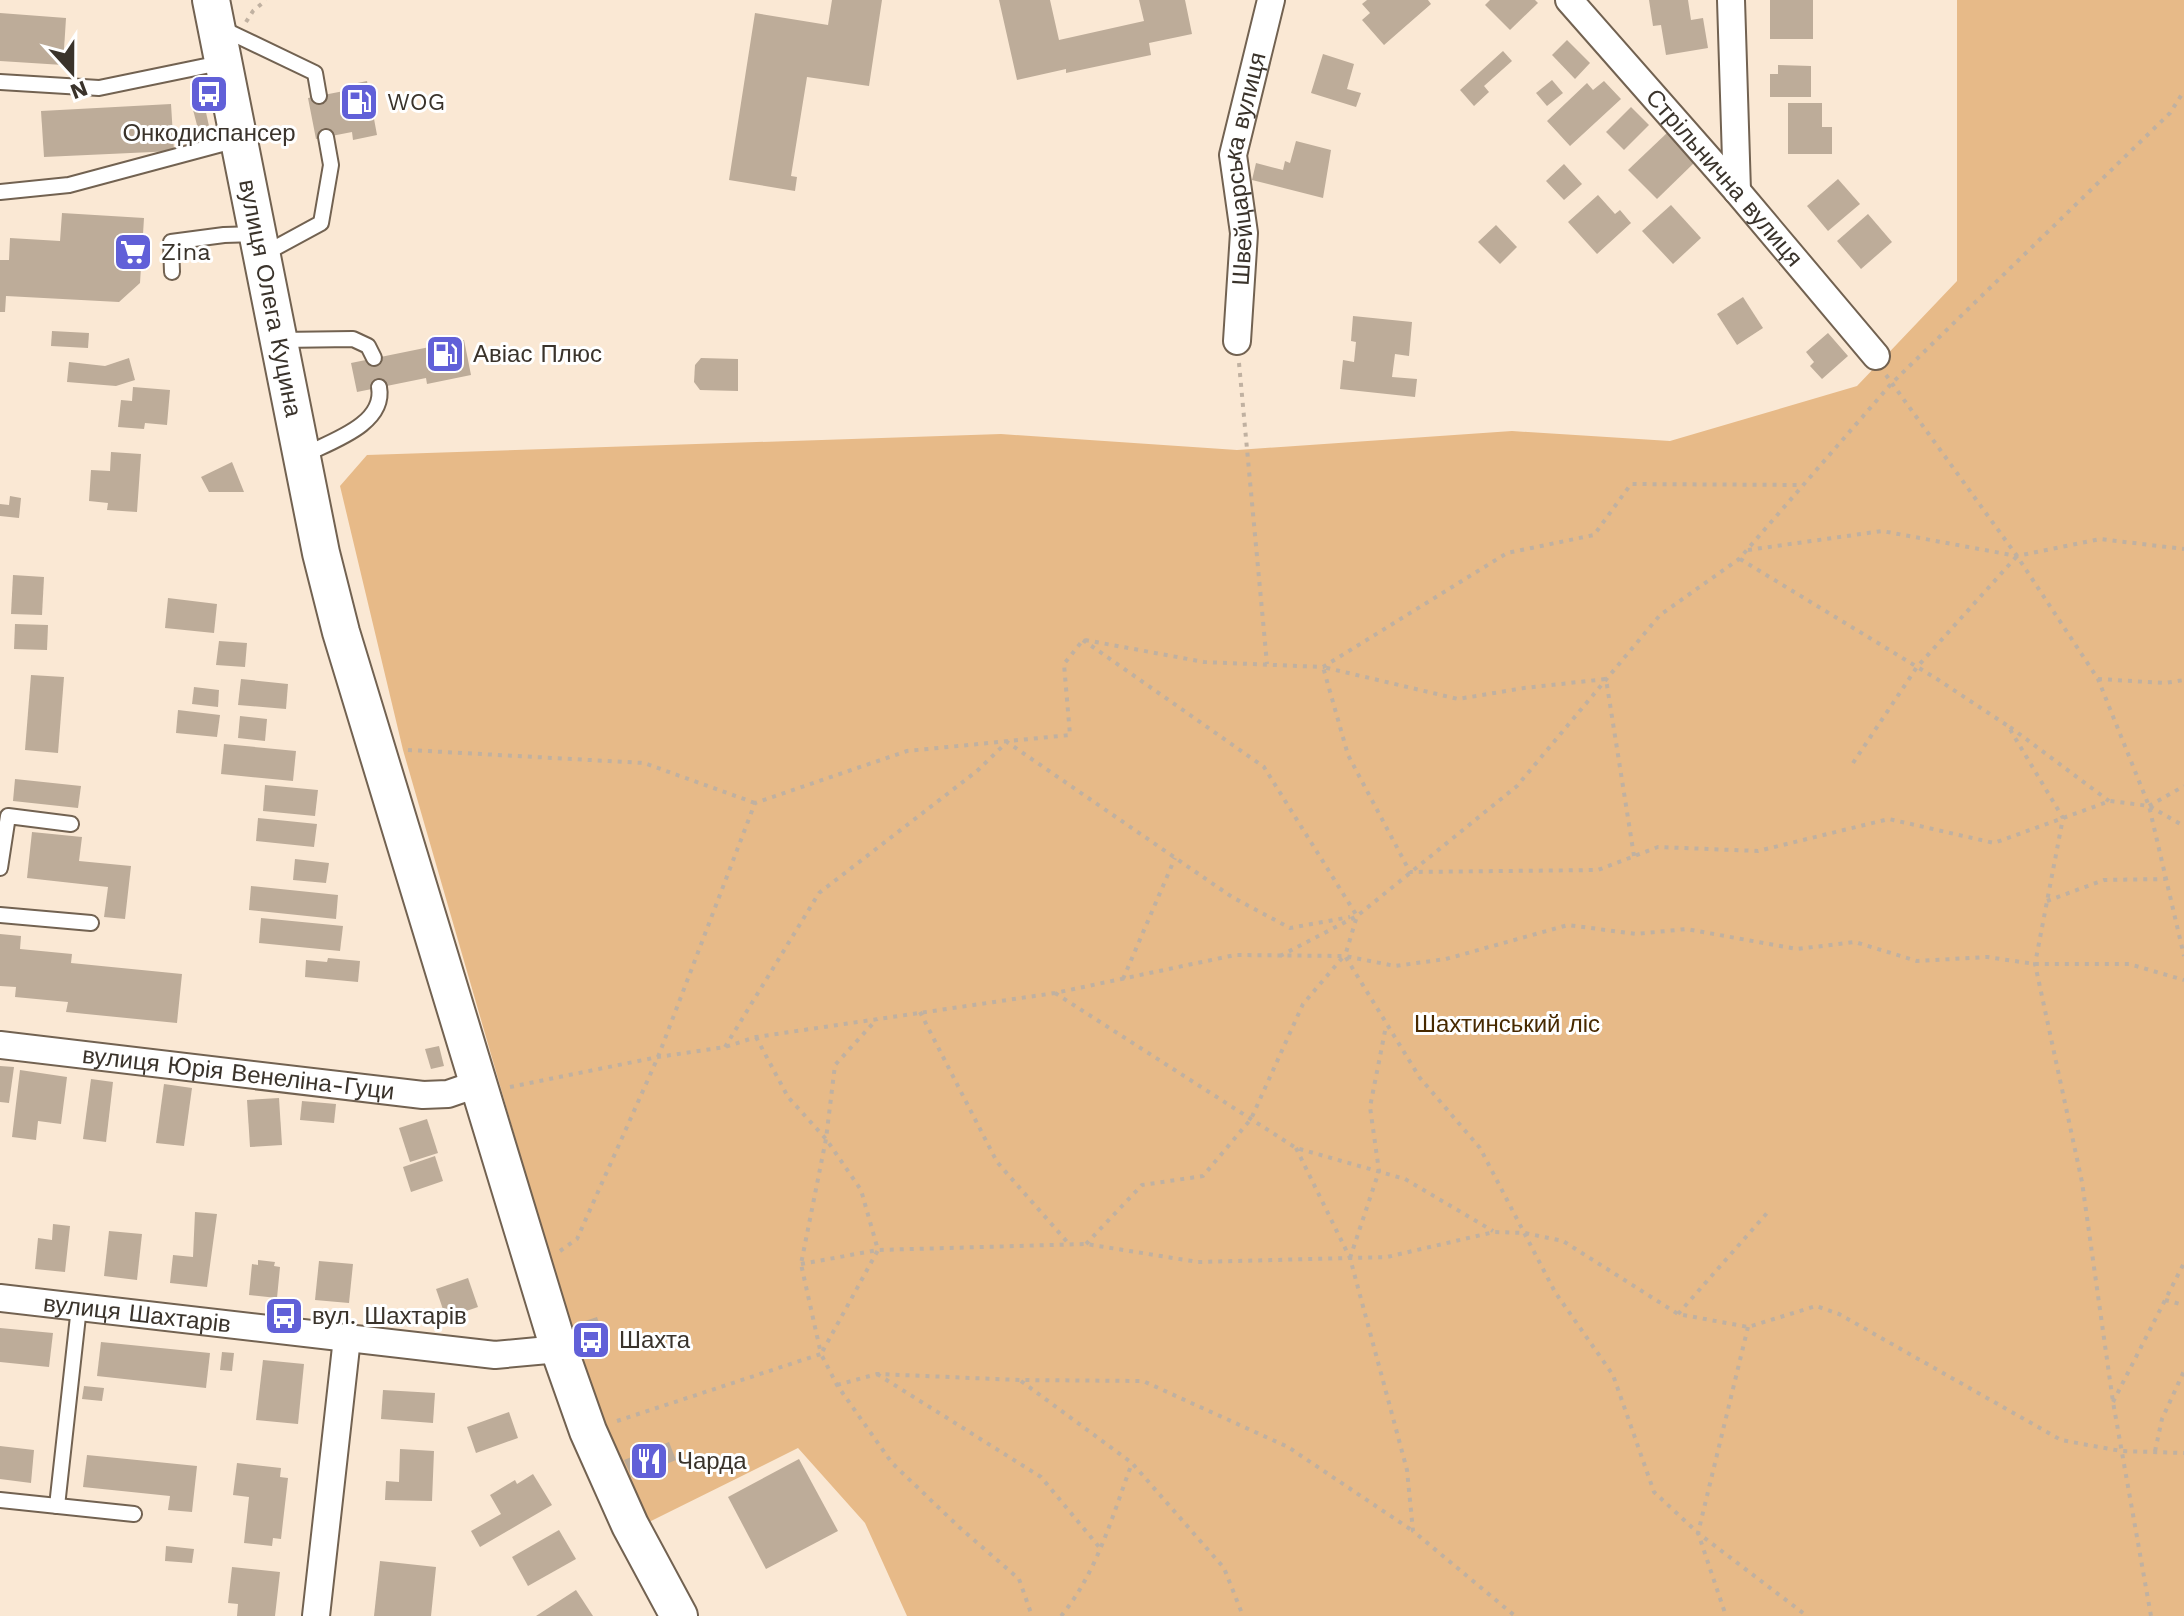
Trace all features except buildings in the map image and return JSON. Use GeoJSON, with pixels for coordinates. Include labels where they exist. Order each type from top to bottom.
{"type":"FeatureCollection","features":[{"type":"Feature","properties":{"kind":"street","name":"Швейцарська вулиця"},"geometry":{"type":"LineString","coordinates":[[1237,341],[1244,233],[1233,155],[1271,0]]}},
{"type":"Feature","properties":{"kind":"street","name":"Стрільнична вулиця"},"geometry":{"type":"LineString","coordinates":[[1569,0],[1737,191],[1876,356]]}},
{"type":"Feature","properties":{"kind":"street"},"geometry":{"type":"LineString","coordinates":[[1731,0],[1737,191]]}},
{"type":"Feature","properties":{"kind":"street","name":"вулиця Олега Куцина"},"geometry":{"type":"LineString","coordinates":[[223,31],[240,139],[328,583],[376,748],[490,1086],[535,1268],[559,1349],[588,1431],[630,1525],[679,1616]]}},
{"type":"Feature","properties":{"kind":"street","name":"вулиця Юрія Венеліна-Гуци"},"geometry":{"type":"LineString","coordinates":[[0,1045],[423,1095],[490,1086]]}},
{"type":"Feature","properties":{"kind":"street","name":"вулиця Шахтарів"},"geometry":{"type":"LineString","coordinates":[[0,1298],[495,1355],[559,1349]]}},
{"type":"Feature","properties":{"kind":"street"},"geometry":{"type":"LineString","coordinates":[[316,1616],[347,1338]]}},
{"type":"Feature","properties":{"kind":"lane"},"geometry":{"type":"LineString","coordinates":[[0,82],[99,88],[223,31],[315,73],[319,96]]}},
{"type":"Feature","properties":{"kind":"lane"},"geometry":{"type":"LineString","coordinates":[[172,272],[171,242],[224,235],[262,244],[321,223],[331,165],[326,137]]}},
{"type":"Feature","properties":{"kind":"lane"},"geometry":{"type":"LineString","coordinates":[[0,192],[69,185],[240,139]]}},
{"type":"Feature","properties":{"kind":"lane"},"geometry":{"type":"LineString","coordinates":[[279,340],[353,339],[368,346],[374,358]]}},
{"type":"Feature","properties":{"kind":"lane"},"geometry":{"type":"LineString","coordinates":[[302,456],[361,425],[376,411],[381,397],[379,387]]}},
{"type":"Feature","properties":{"kind":"lane"},"geometry":{"type":"LineString","coordinates":[[0,868],[8,816],[71,824]]}},
{"type":"Feature","properties":{"kind":"lane"},"geometry":{"type":"LineString","coordinates":[[0,915],[91,923]]}},
{"type":"Feature","properties":{"kind":"lane"},"geometry":{"type":"LineString","coordinates":[[57,1506],[79,1307]]}},
{"type":"Feature","properties":{"kind":"lane"},"geometry":{"type":"LineString","coordinates":[[0,1500],[134,1514]]}},
{"type":"Feature","properties":{"kind":"path"},"geometry":{"type":"LineString","coordinates":[[223,31],[266,0]]}},
{"type":"Feature","properties":{"kind":"path"},"geometry":{"type":"LineString","coordinates":[[1278,957],[1357,916],[1517,786],[1660,615],[1739,559],[1891,384],[2170,113],[2184,91]]}},
{"type":"Feature","properties":{"kind":"path"},"geometry":{"type":"LineString","coordinates":[[1237,341],[1267,664]]}},
{"type":"Feature","properties":{"kind":"path"},"geometry":{"type":"LineString","coordinates":[[1876,356],[1891,384],[2017,556],[2098,679],[2149,806],[2184,956]]}},
{"type":"Feature","properties":{"kind":"path"},"geometry":{"type":"LineString","coordinates":[[1323,667],[1507,553],[1594,535],[1631,484],[1804,485]]}},
{"type":"Feature","properties":{"kind":"path"},"geometry":{"type":"LineString","coordinates":[[1747,550],[1882,531],[2017,556],[2100,539],[2184,549]]}},
{"type":"Feature","properties":{"kind":"path"},"geometry":{"type":"LineString","coordinates":[[1853,763],[1917,667],[2017,556]]}},
{"type":"Feature","properties":{"kind":"path"},"geometry":{"type":"LineString","coordinates":[[1739,559],[2008,726],[2110,801]]}},
{"type":"Feature","properties":{"kind":"path"},"geometry":{"type":"LineString","coordinates":[[1083,640],[1204,662],[1323,667],[1458,699],[1606,679]]}},
{"type":"Feature","properties":{"kind":"path"},"geometry":{"type":"LineString","coordinates":[[376,748],[644,763],[755,803],[907,751],[1070,735],[1064,664],[1083,640]]}},
{"type":"Feature","properties":{"kind":"path"},"geometry":{"type":"LineString","coordinates":[[1083,640],[1264,767],[1357,916],[1345,956],[1303,1004],[1251,1119],[1203,1176],[1142,1185],[1086,1244]]}},
{"type":"Feature","properties":{"kind":"path"},"geometry":{"type":"LineString","coordinates":[[1323,667],[1348,755],[1410,872]]}},
{"type":"Feature","properties":{"kind":"path"},"geometry":{"type":"LineString","coordinates":[[1606,679],[1634,856]]}},
{"type":"Feature","properties":{"kind":"path"},"geometry":{"type":"LineString","coordinates":[[2098,679],[2165,683],[2184,680]]}},
{"type":"Feature","properties":{"kind":"path"},"geometry":{"type":"LineString","coordinates":[[2008,726],[2063,818],[2035,964],[2082,1182],[2113,1402],[2151,1616]]}},
{"type":"Feature","properties":{"kind":"path"},"geometry":{"type":"LineString","coordinates":[[1007,742],[1232,897],[1290,928],[1357,916]]}},
{"type":"Feature","properties":{"kind":"path"},"geometry":{"type":"LineString","coordinates":[[725,1047],[819,893],[977,771],[1007,742]]}},
{"type":"Feature","properties":{"kind":"path"},"geometry":{"type":"LineString","coordinates":[[2149,806],[2184,786]]}},
{"type":"Feature","properties":{"kind":"path"},"geometry":{"type":"LineString","coordinates":[[1410,872],[1598,870],[1658,847],[1758,851],[1889,819],[1994,843],[2110,801],[2149,806],[2184,826]]}},
{"type":"Feature","properties":{"kind":"path"},"geometry":{"type":"LineString","coordinates":[[535,1268],[577,1239],[658,1057],[755,803]]}},
{"type":"Feature","properties":{"kind":"path"},"geometry":{"type":"LineString","coordinates":[[1123,979],[1175,858]]}},
{"type":"Feature","properties":{"kind":"path"},"geometry":{"type":"LineString","coordinates":[[2047,901],[2104,880],[2166,879]]}},
{"type":"Feature","properties":{"kind":"path"},"geometry":{"type":"LineString","coordinates":[[490,1086],[725,1047],[756,1037],[1055,993],[1235,955],[1345,956],[1395,966],[1446,959],[1568,925],[1636,934],[1686,929],[1797,949],[1855,942],[1917,961],[1987,957],[2035,964],[2129,964],[2184,980]]}},
{"type":"Feature","properties":{"kind":"path"},"geometry":{"type":"LineString","coordinates":[[1345,956],[1420,1078],[1480,1148],[1555,1292],[1613,1375],[1654,1492],[1698,1533],[1807,1616]]}},
{"type":"Feature","properties":{"kind":"path"},"geometry":{"type":"LineString","coordinates":[[1055,993],[1296,1148],[1405,1179],[1494,1232]]}},
{"type":"Feature","properties":{"kind":"path"},"geometry":{"type":"LineString","coordinates":[[920,1012],[997,1162],[1069,1245]]}},
{"type":"Feature","properties":{"kind":"path"},"geometry":{"type":"LineString","coordinates":[[877,1019],[835,1065],[826,1139],[801,1264],[821,1354],[837,1385],[892,1463],[1019,1579],[1032,1616]]}},
{"type":"Feature","properties":{"kind":"path"},"geometry":{"type":"LineString","coordinates":[[1350,1258],[1379,1171],[1370,1107],[1386,1024]]}},
{"type":"Feature","properties":{"kind":"path"},"geometry":{"type":"LineString","coordinates":[[588,1431],[821,1354],[878,1250],[861,1190],[826,1139],[788,1097],[756,1037]]}},
{"type":"Feature","properties":{"kind":"path"},"geometry":{"type":"LineString","coordinates":[[1296,1148],[1350,1258],[1407,1470],[1413,1531]]}},
{"type":"Feature","properties":{"kind":"path"},"geometry":{"type":"LineString","coordinates":[[1678,1314],[1767,1213]]}},
{"type":"Feature","properties":{"kind":"path"},"geometry":{"type":"LineString","coordinates":[[801,1264],[878,1250],[1086,1244],[1198,1262],[1387,1257],[1494,1232],[1525,1233],[1563,1241],[1678,1314],[1748,1327],[1816,1306],[1839,1314],[2061,1440],[2121,1451],[2184,1453]]}},
{"type":"Feature","properties":{"kind":"path"},"geometry":{"type":"LineString","coordinates":[[2113,1402],[2184,1263]]}},
{"type":"Feature","properties":{"kind":"path"},"geometry":{"type":"LineString","coordinates":[[2165,1300],[2184,1305]]}},
{"type":"Feature","properties":{"kind":"path"},"geometry":{"type":"LineString","coordinates":[[1726,1616],[1698,1533],[1748,1327]]}},
{"type":"Feature","properties":{"kind":"path"},"geometry":{"type":"LineString","coordinates":[[2155,1452],[2162,1419],[2184,1371]]}},
{"type":"Feature","properties":{"kind":"path"},"geometry":{"type":"LineString","coordinates":[[837,1385],[877,1374],[1143,1381],[1288,1447],[1413,1531],[1515,1616]]}},
{"type":"Feature","properties":{"kind":"path"},"geometry":{"type":"LineString","coordinates":[[877,1374],[1041,1477],[1100,1548]]}},
{"type":"Feature","properties":{"kind":"path"},"geometry":{"type":"LineString","coordinates":[[1020,1380],[1132,1463],[1224,1568],[1243,1616]]}},
{"type":"Feature","properties":{"kind":"path"},"geometry":{"type":"LineString","coordinates":[[1061,1616],[1074,1601],[1100,1548],[1132,1463]]}},
{"type":"Feature","properties":{"kind":"green space","name":"Шахтинський ліс"},"geometry":{"type":"Polygon","coordinates":[[[1957,0],[2184,0],[2184,1616],[907,1616],[865,1523],[798,1448],[647,1523],[580,1362],[403,750],[340,486],[367,455],[1001,434],[1237,450],[1512,431],[1670,441],[1857,386],[1957,281],[1957,0]]]}},
{"type":"Feature","properties":{"kind":"place","name":"Онкодиспансер"},"geometry":{"type":"Point","coordinates":[209,94]}},
{"type":"Feature","properties":{"kind":"place","name":"WOG"},"geometry":{"type":"Point","coordinates":[359,102]}},
{"type":"Feature","properties":{"kind":"place","name":"Zina"},"geometry":{"type":"Point","coordinates":[133,252]}},
{"type":"Feature","properties":{"kind":"place","name":"Авіас Плюс"},"geometry":{"type":"Point","coordinates":[445,354]}},
{"type":"Feature","properties":{"kind":"place","name":"вул. Шахтарів"},"geometry":{"type":"Point","coordinates":[284,1316]}},
{"type":"Feature","properties":{"kind":"place","name":"Шахта"},"geometry":{"type":"Point","coordinates":[591,1340]}},
{"type":"Feature","properties":{"kind":"place","name":"Чарда"},"geometry":{"type":"Point","coordinates":[649,1461]}}]}
